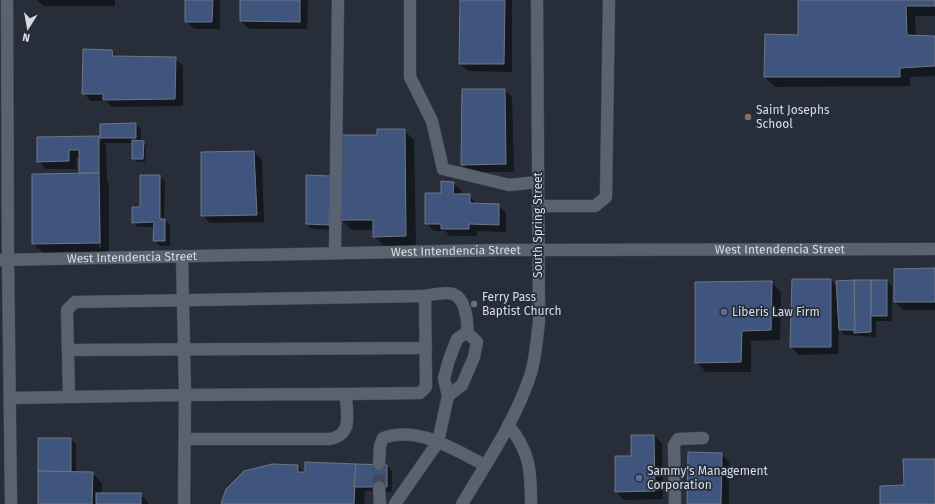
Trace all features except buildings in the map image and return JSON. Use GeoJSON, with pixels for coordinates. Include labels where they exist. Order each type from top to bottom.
{"type":"FeatureCollection","features":[{"type":"Feature","properties":{"kind":"street"},"geometry":{"type":"LineString","coordinates":[[7,0],[4,260],[10,398],[11,504]]}},
{"type":"Feature","properties":{"kind":"street"},"geometry":{"type":"LineString","coordinates":[[335,253],[338,0]]}},
{"type":"Feature","properties":{"kind":"street"},"geometry":{"type":"LineString","coordinates":[[410,0],[410,77],[432,121],[443,169],[509,185],[538,182]]}},
{"type":"Feature","properties":{"kind":"street","name":"South Spring Street"},"geometry":{"type":"LineString","coordinates":[[462,504],[522,399],[532,372],[537,343],[537,0]]}},
{"type":"Feature","properties":{"kind":"street"},"geometry":{"type":"LineString","coordinates":[[538,206],[595,206],[606,197],[609,0]]}},
{"type":"Feature","properties":{"kind":"street","name":"West Intendencia Street"},"geometry":{"type":"LineString","coordinates":[[4,260],[538,250],[935,249]]}},
{"type":"Feature","properties":{"kind":"street"},"geometry":{"type":"LineString","coordinates":[[182,256],[185,395],[184,504]]}},
{"type":"Feature","properties":{"kind":"street"},"geometry":{"type":"LineString","coordinates":[[69,397],[67,310],[75,302],[425,296],[445,292],[459,297],[463,302],[468,324],[467,332],[457,339],[444,378],[448,396],[438,442],[394,504]]}},
{"type":"Feature","properties":{"kind":"street"},"geometry":{"type":"LineString","coordinates":[[10,398],[420,393],[426,387],[425,296]]}},
{"type":"Feature","properties":{"kind":"street"},"geometry":{"type":"LineString","coordinates":[[448,396],[462,385],[474,357],[477,342],[467,332]]}},
{"type":"Feature","properties":{"kind":"street"},"geometry":{"type":"LineString","coordinates":[[68,350],[426,348]]}},
{"type":"Feature","properties":{"kind":"street"},"geometry":{"type":"LineString","coordinates":[[185,439],[336,438],[343,434],[347,429],[346,394]]}},
{"type":"Feature","properties":{"kind":"street"},"geometry":{"type":"LineString","coordinates":[[508,425],[517,435],[526,453],[531,471],[531,504]]}},
{"type":"Feature","properties":{"kind":"street"},"geometry":{"type":"LineString","coordinates":[[379,464],[380,446],[383,438],[395,433],[408,433],[438,442],[485,465]]}},
{"type":"Feature","properties":{"kind":"street"},"geometry":{"type":"LineString","coordinates":[[675,504],[674,446],[678,439],[703,438]]}},
{"type":"Feature","properties":{"kind":"street"},"geometry":{"type":"LineString","coordinates":[[379,487],[380,504]]}},
{"type":"Feature","properties":{"kind":"tunnel"},"geometry":{"type":"LineString","coordinates":[[379,464],[379,487]]}},
{"type":"Feature","properties":{"kind":"place","name":"Saint Josephs School"},"geometry":{"type":"Point","coordinates":[748,117]}},
{"type":"Feature","properties":{"kind":"place","name":"Ferry Pass Baptist Church"},"geometry":{"type":"Point","coordinates":[474,304]}},
{"type":"Feature","properties":{"kind":"place","name":"Liberis Law Firm"},"geometry":{"type":"Point","coordinates":[724,312]}},
{"type":"Feature","properties":{"kind":"place","name":"Sammy's Management Corporation"},"geometry":{"type":"Point","coordinates":[639,478]}}]}
